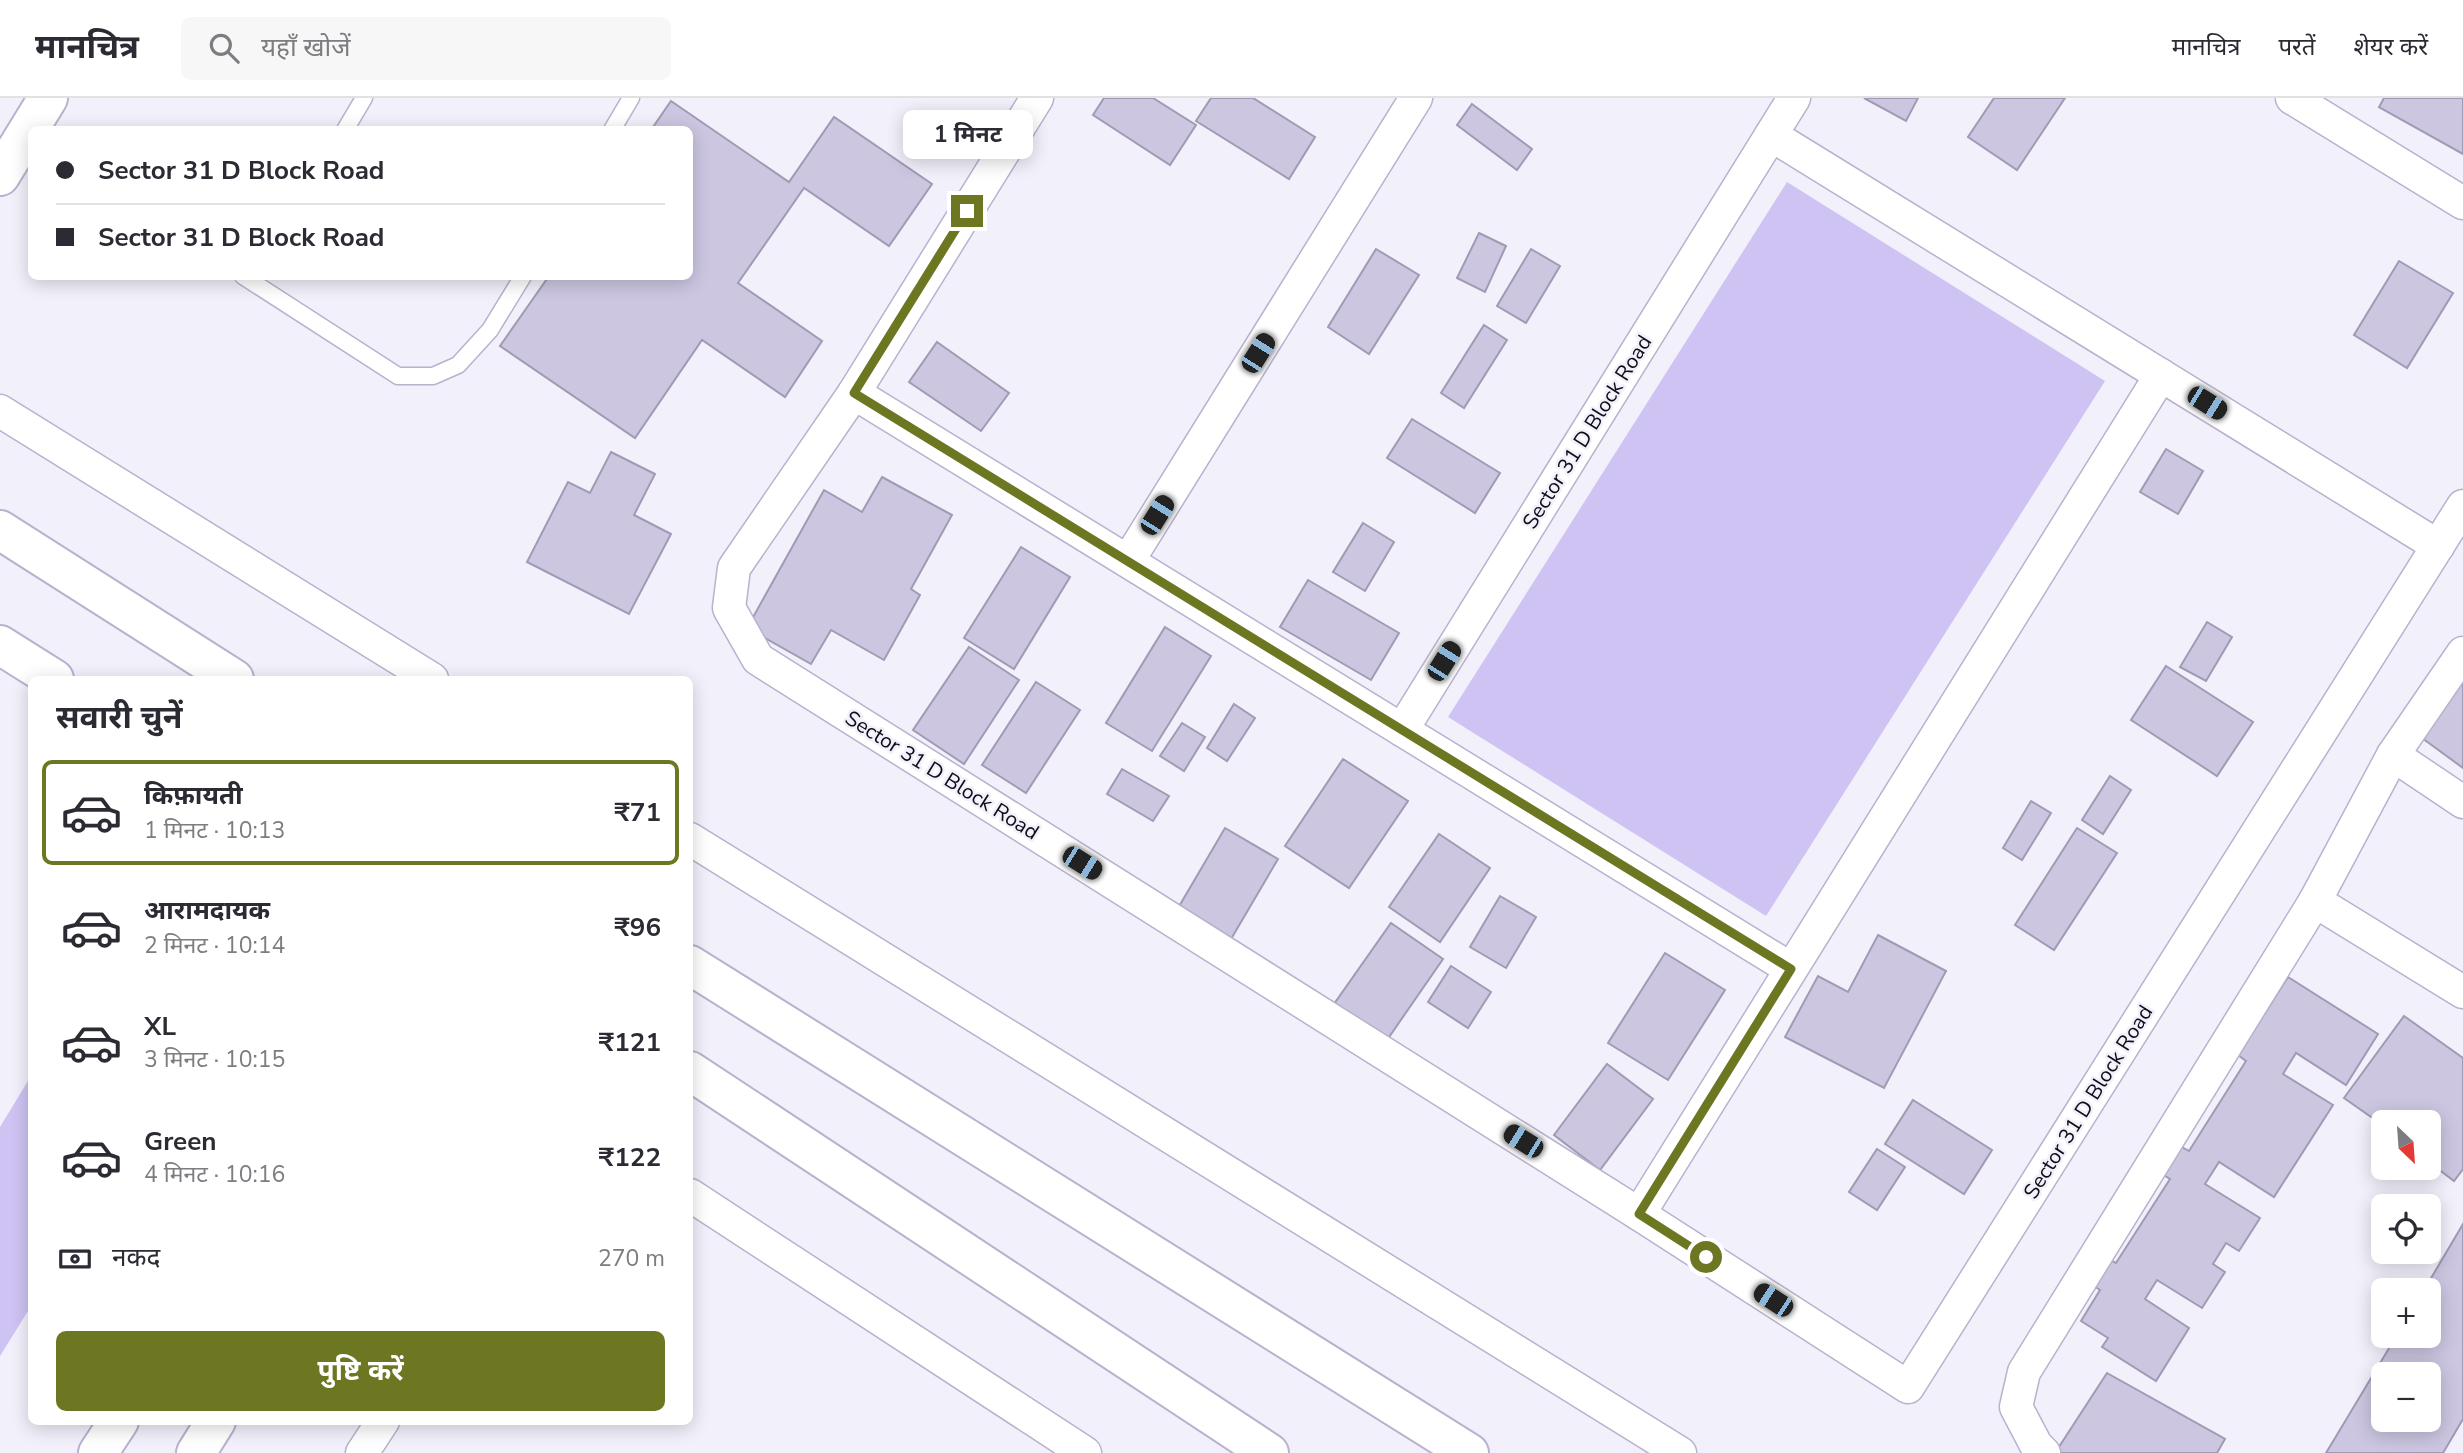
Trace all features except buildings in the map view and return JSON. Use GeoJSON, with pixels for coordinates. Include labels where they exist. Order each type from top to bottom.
{"type":"FeatureCollection","features":[{"type":"Feature","properties":{"kind":"street"},"geometry":{"type":"LineString","coordinates":[[34,126],[48,98]]}},
{"type":"Feature","properties":{"kind":"street","name":"Sector 31 D Block Road"},"geometry":{"type":"LineString","coordinates":[[1037,98],[854,393],[734,568],[729,608],[758,659],[1639,1214],[1908,1387],[2463,506]]}},
{"type":"Feature","properties":{"kind":"street"},"geometry":{"type":"LineString","coordinates":[[1128,561],[1416,98]]}},
{"type":"Feature","properties":{"kind":"street","name":"Sector 31 D Block Road"},"geometry":{"type":"LineString","coordinates":[[1402,730],[1794,98]]}},
{"type":"Feature","properties":{"kind":"street"},"geometry":{"type":"LineString","coordinates":[[2305,101],[2463,203]]}},
{"type":"Feature","properties":{"kind":"street"},"geometry":{"type":"LineString","coordinates":[[1771,135],[2438,546]]}},
{"type":"Feature","properties":{"kind":"street"},"geometry":{"type":"LineString","coordinates":[[0,176],[28,139]]}},
{"type":"Feature","properties":{"kind":"street"},"geometry":{"type":"LineString","coordinates":[[1639,1214],[2161,375]]}},
{"type":"Feature","properties":{"kind":"street"},"geometry":{"type":"LineString","coordinates":[[854,393],[1791,969]]}},
{"type":"Feature","properties":{"kind":"street"},"geometry":{"type":"LineString","coordinates":[[0,411],[427,676]]}},
{"type":"Feature","properties":{"kind":"street"},"geometry":{"type":"LineString","coordinates":[[0,530],[229,676]]}},
{"type":"Feature","properties":{"kind":"street"},"geometry":{"type":"LineString","coordinates":[[0,645],[49,676]]}},
{"type":"Feature","properties":{"kind":"street"},"geometry":{"type":"LineString","coordinates":[[2044,1453],[2036,1445],[2016,1407],[2024,1372],[2315,901],[2393,755],[2463,653]]}},
{"type":"Feature","properties":{"kind":"street"},"geometry":{"type":"LineString","coordinates":[[2393,755],[2463,803]]}},
{"type":"Feature","properties":{"kind":"street"},"geometry":{"type":"LineString","coordinates":[[693,841],[1680,1453]]}},
{"type":"Feature","properties":{"kind":"street"},"geometry":{"type":"LineString","coordinates":[[2315,901],[2463,992]]}},
{"type":"Feature","properties":{"kind":"street"},"geometry":{"type":"LineString","coordinates":[[693,967],[1469,1453]]}},
{"type":"Feature","properties":{"kind":"street"},"geometry":{"type":"LineString","coordinates":[[697,1081],[1269,1453]]}},
{"type":"Feature","properties":{"kind":"street"},"geometry":{"type":"LineString","coordinates":[[693,1197],[1085,1453]]}},
{"type":"Feature","properties":{"kind":"street"},"geometry":{"type":"LineString","coordinates":[[98,1453],[116,1425]]}},
{"type":"Feature","properties":{"kind":"street"},"geometry":{"type":"LineString","coordinates":[[196,1453],[214,1425]]}},
{"type":"Feature","properties":{"kind":"street"},"geometry":{"type":"LineString","coordinates":[[362,1453],[380,1425]]}},
{"type":"Feature","properties":{"kind":"lane"},"geometry":{"type":"LineString","coordinates":[[347,126],[364,98]]}},
{"type":"Feature","properties":{"kind":"lane"},"geometry":{"type":"LineString","coordinates":[[614,126],[631,98]]}},
{"type":"Feature","properties":{"kind":"lane"},"geometry":{"type":"LineString","coordinates":[[252,280],[398,376],[433,376],[458,365],[490,330],[521,280]]}},
{"type":"Feature","properties":{"kind":"shaded area"},"geometry":{"type":"Polygon","coordinates":[[[1787,182],[2105,381],[1766,916],[1448,717],[1787,182]]]}},
{"type":"Feature","properties":{"kind":"shaded area"},"geometry":{"type":"Polygon","coordinates":[[[28,1081],[28,1311],[0,1356],[0,1127],[28,1081]]]}},
{"type":"Feature","properties":{"kind":"route"},"geometry":{"type":"LineString","coordinates":[[967,211],[854,393],[1791,969],[1639,1214],[1706,1257]]}}]}
